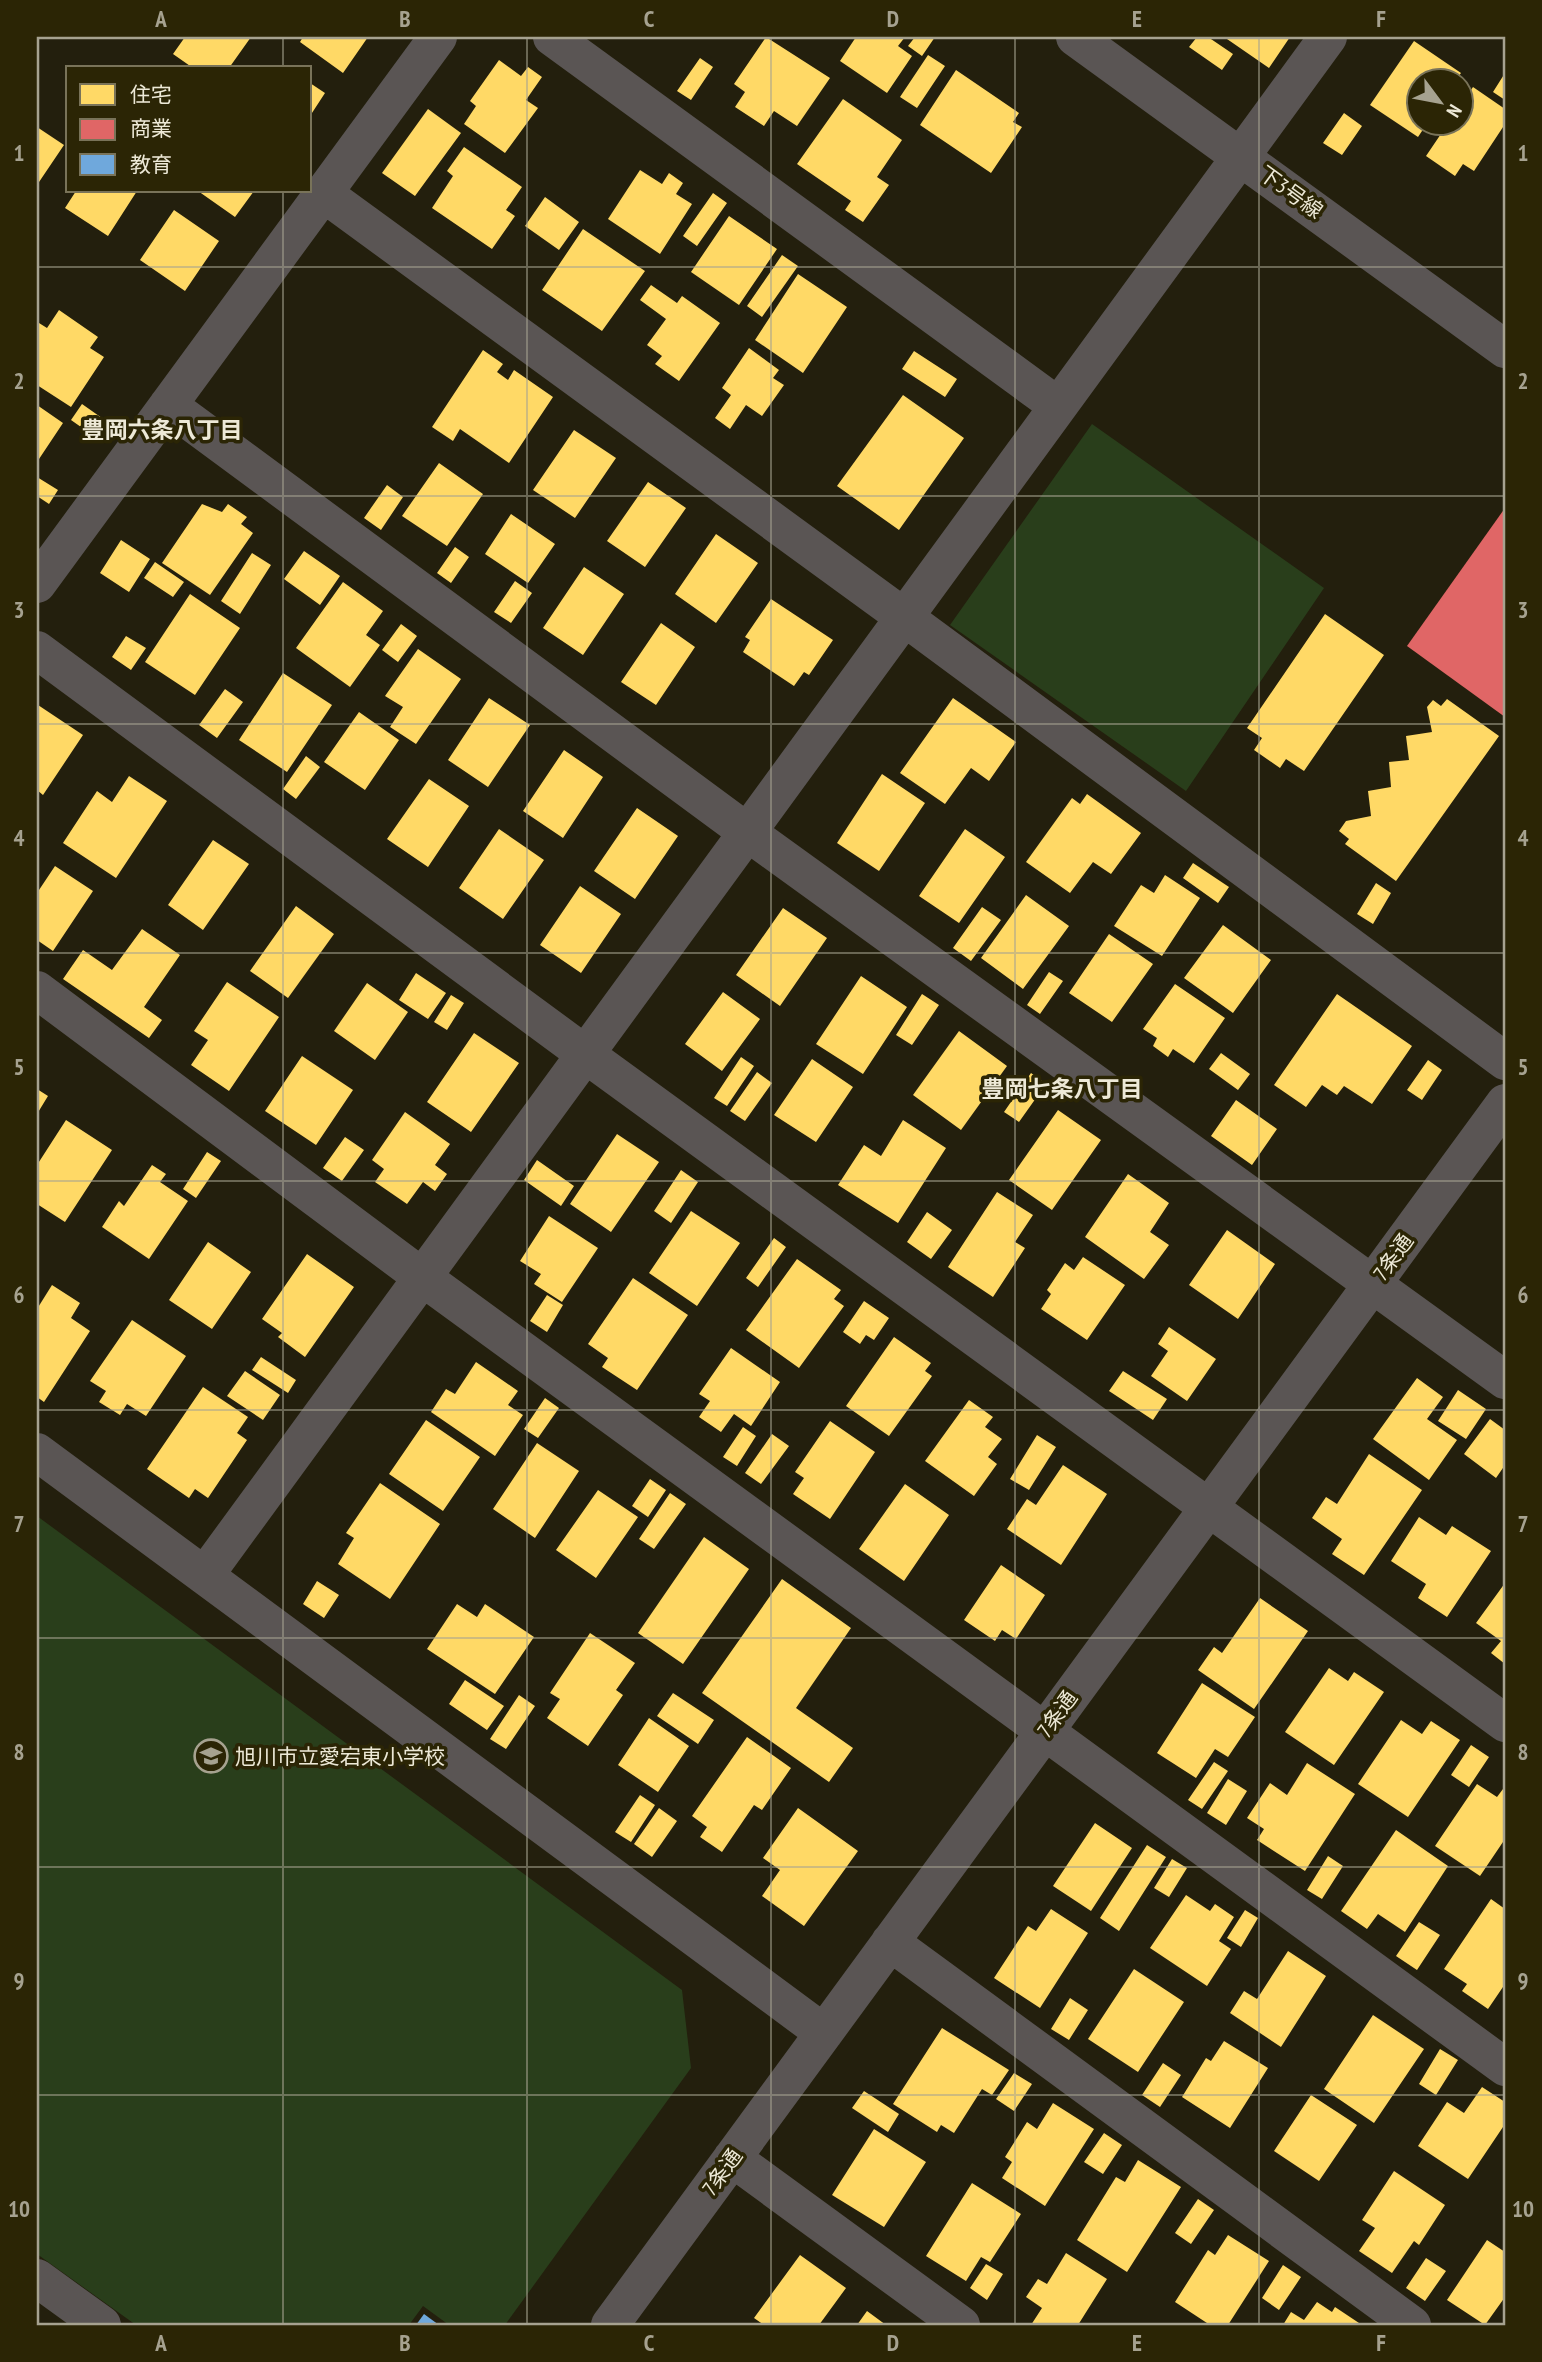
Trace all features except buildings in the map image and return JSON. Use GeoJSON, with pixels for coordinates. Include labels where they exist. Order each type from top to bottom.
{"type":"FeatureCollection","features":[{"type":"Feature","properties":{"kind":"street"},"geometry":{"type":"LineString","coordinates":[[37,584],[438,37]]}},
{"type":"Feature","properties":{"kind":"street"},"geometry":{"type":"LineString","coordinates":[[552,37],[1058,406]]}},
{"type":"Feature","properties":{"kind":"street","name":"下3号線"},"geometry":{"type":"LineString","coordinates":[[1075,37],[1505,349]]}},
{"type":"Feature","properties":{"kind":"street"},"geometry":{"type":"LineString","coordinates":[[205,1575],[1328,37]]}},
{"type":"Feature","properties":{"kind":"street"},"geometry":{"type":"LineString","coordinates":[[323,193],[904,617],[1505,1061]]}},
{"type":"Feature","properties":{"kind":"street"},"geometry":{"type":"LineString","coordinates":[[168,405],[747,832],[1374,1282],[1505,1380]]}},
{"type":"Feature","properties":{"kind":"street"},"geometry":{"type":"LineString","coordinates":[[37,650],[585,1054],[1505,1723]]}},
{"type":"Feature","properties":{"kind":"street"},"geometry":{"type":"LineString","coordinates":[[37,990],[422,1277],[1505,2067]]}},
{"type":"Feature","properties":{"kind":"street","name":"7条通"},"geometry":{"type":"LineString","coordinates":[[610,2325],[1505,1103]]}},
{"type":"Feature","properties":{"kind":"street"},"geometry":{"type":"LineString","coordinates":[[37,1452],[824,2033]]}},
{"type":"Feature","properties":{"kind":"street"},"geometry":{"type":"LineString","coordinates":[[890,1942],[1412,2325]]}},
{"type":"Feature","properties":{"kind":"street"},"geometry":{"type":"LineString","coordinates":[[732,2158],[961,2325]]}},
{"type":"Feature","properties":{"kind":"street"},"geometry":{"type":"LineString","coordinates":[[37,2278],[102,2325]]}},
{"type":"Feature","properties":{"kind":"green space"},"geometry":{"type":"Polygon","coordinates":[[[1092,424],[1324,588],[1186,791],[950,625],[1092,424]]]}},
{"type":"Feature","properties":{"kind":"green space","name":"旭川市立愛宕東小学校"},"geometry":{"type":"Polygon","coordinates":[[[37,1516],[682,1990],[691,2068],[505,2325],[449,2325],[423,2306],[409,2325],[136,2325],[37,2254],[37,1516]]]}},
{"type":"Feature","properties":{"kind":"place","name":"旭川市立愛宕東小学校"},"geometry":{"type":"Point","coordinates":[211,1756]}},
{"type":"Feature","properties":{"kind":"district","name":"豊岡六条八丁目"},"geometry":{"type":"Point","coordinates":[162,429]}},
{"type":"Feature","properties":{"kind":"district","name":"豊岡七条八丁目"},"geometry":{"type":"Point","coordinates":[1062,1088]}}]}
